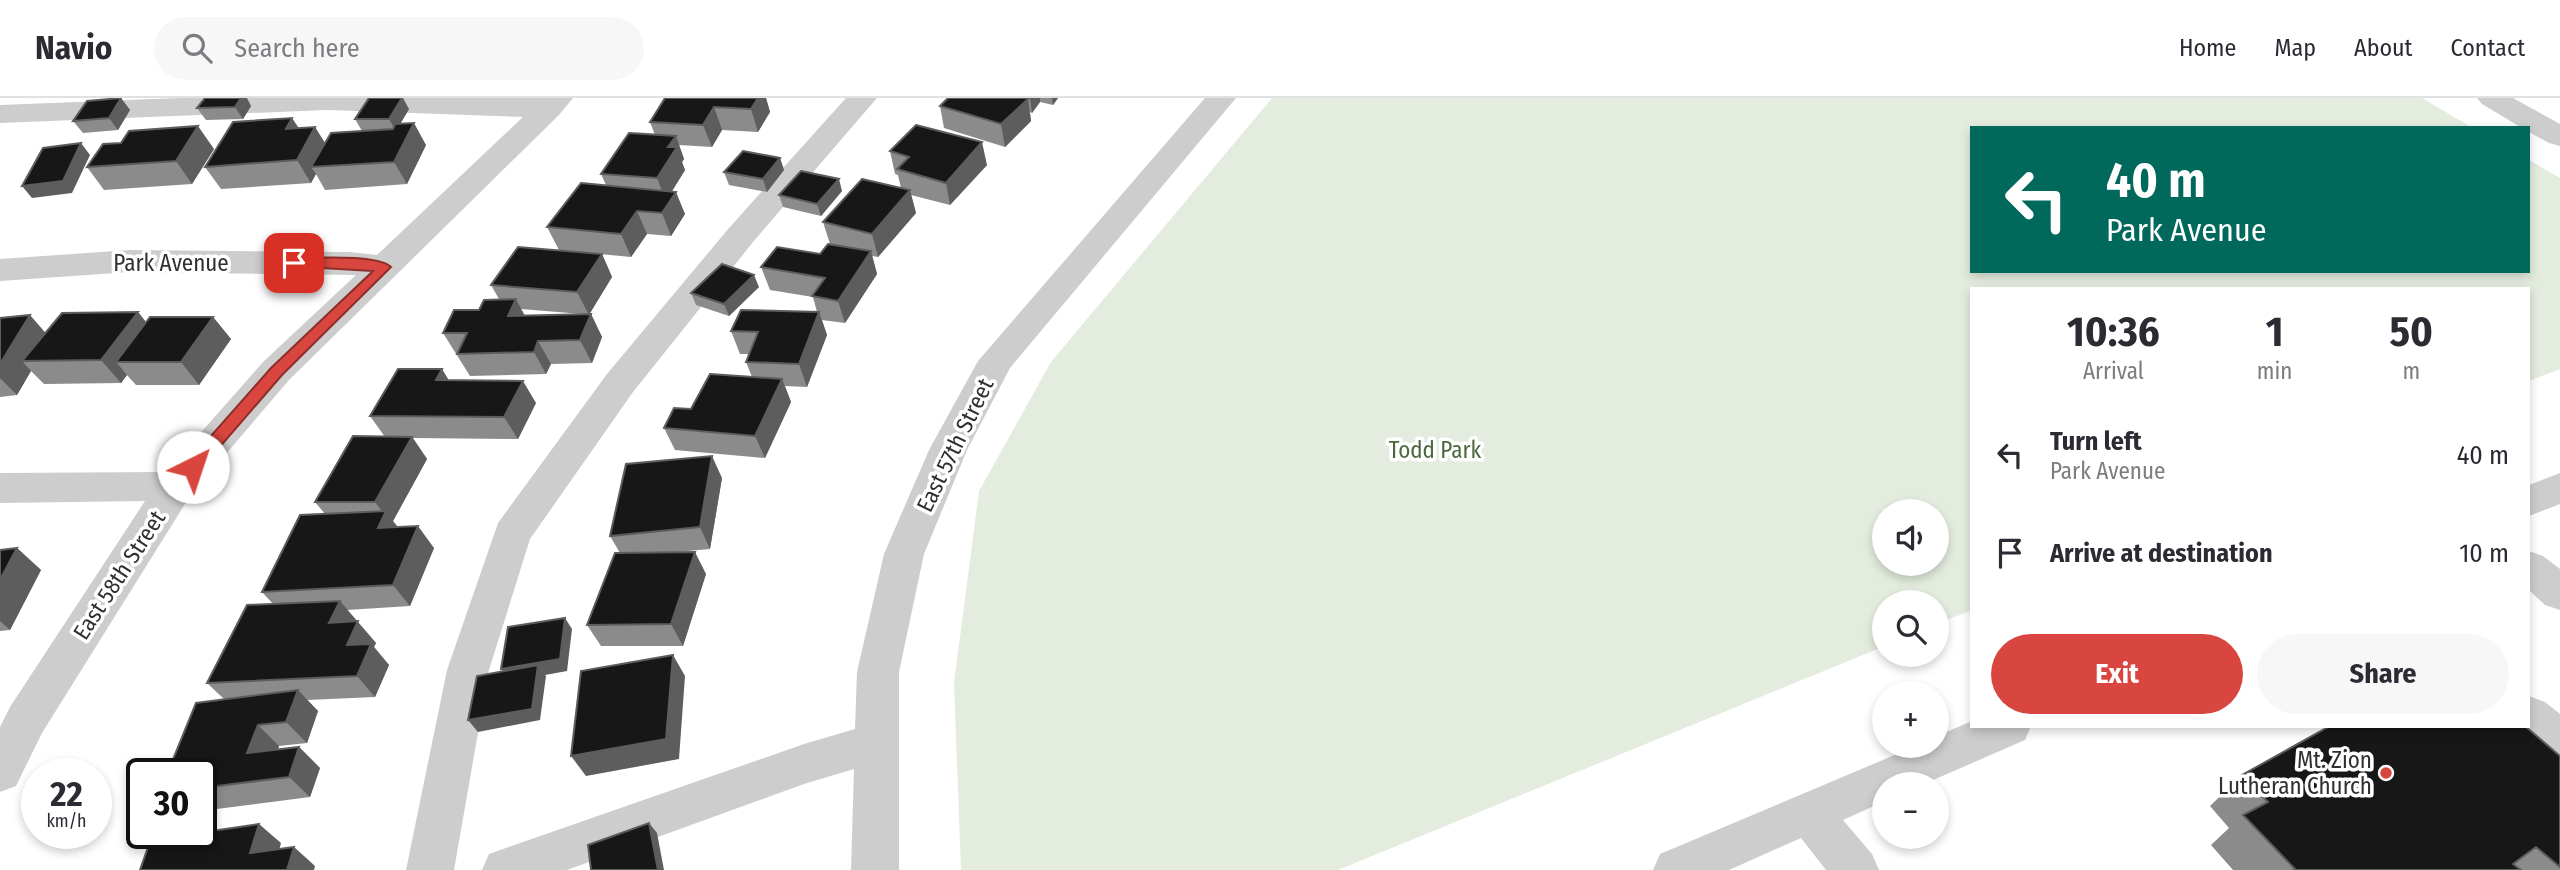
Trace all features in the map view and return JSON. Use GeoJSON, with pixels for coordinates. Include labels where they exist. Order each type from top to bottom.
{"type":"FeatureCollection","features":[{"type":"Feature","properties":{"kind":"street"},"geometry":{"type":"LineString","coordinates":[[430,870],[468,670],[512,534],[620,383],[741,235],[862,98]]}},
{"type":"Feature","properties":{"kind":"street","name":"East 57th Street"},"geometry":{"type":"LineString","coordinates":[[875,870],[878,672],[904,554],[948,450],[996,360],[1221,98]]}},
{"type":"Feature","properties":{"kind":"street"},"geometry":{"type":"LineString","coordinates":[[2492,98],[2560,137]]}},
{"type":"Feature","properties":{"kind":"street"},"geometry":{"type":"LineString","coordinates":[[0,114],[327,101],[554,104]]}},
{"type":"Feature","properties":{"kind":"street","name":"East 58th Street"},"geometry":{"type":"LineString","coordinates":[[0,771],[26,720],[176,486],[276,371],[554,104]]}},
{"type":"Feature","properties":{"kind":"street","name":"Park Avenue"},"geometry":{"type":"LineString","coordinates":[[0,270],[130,261],[349,263],[384,267]]}},
{"type":"Feature","properties":{"kind":"street"},"geometry":{"type":"LineString","coordinates":[[0,488],[176,486]]}},
{"type":"Feature","properties":{"kind":"street"},"geometry":{"type":"LineString","coordinates":[[2530,501],[2560,488]]}},
{"type":"Feature","properties":{"kind":"street"},"geometry":{"type":"LineString","coordinates":[[2530,568],[2560,593]]}},
{"type":"Feature","properties":{"kind":"street"},"geometry":{"type":"LineString","coordinates":[[2530,716],[2560,740]]}},
{"type":"Feature","properties":{"kind":"street"},"geometry":{"type":"LineString","coordinates":[[1677,870],[2005,728]]}},
{"type":"Feature","properties":{"kind":"street"},"geometry":{"type":"LineString","coordinates":[[506,870],[804,764],[875,743]]}},
{"type":"Feature","properties":{"kind":"street"},"geometry":{"type":"LineString","coordinates":[[1810,813],[1855,870]]}},
{"type":"Feature","properties":{"kind":"green space","name":"Todd Park"},"geometry":{"type":"Polygon","coordinates":[[[1272,98],[2422,98],[2470,126],[1970,126],[1970,273],[2530,273],[2530,161],[2560,178],[2560,369],[2530,381],[2530,287],[1970,287],[1970,611],[1949,619],[1949,590],[1872,590],[1872,651],[1338,870],[961,870],[954,683],[979,491],[1051,362],[1272,98]]]}},
{"type":"Feature","properties":{"kind":"building"},"geometry":{"type":"Polygon","coordinates":[[[121,98],[109,118],[73,121],[87,101],[121,98]]]}},
{"type":"Feature","properties":{"kind":"building"},"geometry":{"type":"Polygon","coordinates":[[[205,98],[241,98],[235,107],[197,108],[205,98]]]}},
{"type":"Feature","properties":{"kind":"building"},"geometry":{"type":"Polygon","coordinates":[[[369,98],[402,98],[389,119],[355,119],[369,98]]]}},
{"type":"Feature","properties":{"kind":"building"},"geometry":{"type":"Polygon","coordinates":[[[665,98],[758,98],[751,109],[714,107],[703,125],[650,122],[665,98]]]}},
{"type":"Feature","properties":{"kind":"building"},"geometry":{"type":"Polygon","coordinates":[[[948,98],[1028,99],[1001,124],[940,106],[948,98]]]}},
{"type":"Feature","properties":{"kind":"building"},"geometry":{"type":"Polygon","coordinates":[[[292,118],[286,129],[315,127],[297,160],[205,167],[233,122],[292,118]]]}},
{"type":"Feature","properties":{"kind":"building"},"geometry":{"type":"Polygon","coordinates":[[[414,123],[394,162],[311,167],[331,133],[393,129],[395,124],[414,123]]]}},
{"type":"Feature","properties":{"kind":"building"},"geometry":{"type":"Polygon","coordinates":[[[916,125],[982,142],[946,183],[897,169],[909,157],[890,151],[916,125]]]}},
{"type":"Feature","properties":{"kind":"building"},"geometry":{"type":"Polygon","coordinates":[[[198,126],[176,161],[87,167],[103,144],[121,143],[129,131],[198,126]]]}},
{"type":"Feature","properties":{"kind":"building"},"geometry":{"type":"Polygon","coordinates":[[[629,133],[676,136],[668,147],[677,147],[657,178],[601,174],[629,133]]]}},
{"type":"Feature","properties":{"kind":"building"},"geometry":{"type":"Polygon","coordinates":[[[81,143],[63,181],[22,186],[43,148],[81,143]]]}},
{"type":"Feature","properties":{"kind":"building"},"geometry":{"type":"Polygon","coordinates":[[[743,151],[780,158],[763,179],[724,172],[743,151]]]}},
{"type":"Feature","properties":{"kind":"building"},"geometry":{"type":"Polygon","coordinates":[[[801,171],[839,179],[817,204],[779,195],[801,171]]]}},
{"type":"Feature","properties":{"kind":"building"},"geometry":{"type":"Polygon","coordinates":[[[862,179],[910,190],[872,234],[823,222],[862,179]]]}},
{"type":"Feature","properties":{"kind":"building"},"geometry":{"type":"Polygon","coordinates":[[[581,183],[676,192],[662,213],[637,211],[621,234],[547,227],[581,183]]]}},
{"type":"Feature","properties":{"kind":"building"},"geometry":{"type":"Polygon","coordinates":[[[828,244],[871,251],[838,301],[812,296],[825,278],[761,267],[777,247],[820,254],[828,244]]]}},
{"type":"Feature","properties":{"kind":"building"},"geometry":{"type":"Polygon","coordinates":[[[518,247],[602,254],[577,292],[491,285],[518,247]]]}},
{"type":"Feature","properties":{"kind":"building"},"geometry":{"type":"Polygon","coordinates":[[[722,264],[754,275],[724,304],[691,293],[722,264]]]}},
{"type":"Feature","properties":{"kind":"building"},"geometry":{"type":"Polygon","coordinates":[[[516,299],[508,316],[591,314],[580,340],[538,341],[534,352],[457,354],[467,333],[443,333],[454,310],[479,310],[484,300],[516,299]]]}},
{"type":"Feature","properties":{"kind":"building"},"geometry":{"type":"Polygon","coordinates":[[[741,310],[819,312],[799,364],[746,362],[758,332],[731,331],[741,310]]]}},
{"type":"Feature","properties":{"kind":"building"},"geometry":{"type":"Polygon","coordinates":[[[138,312],[101,360],[22,361],[62,313],[138,312]]]}},
{"type":"Feature","properties":{"kind":"building"},"geometry":{"type":"Polygon","coordinates":[[[30,315],[0,364],[0,318],[30,315]]]}},
{"type":"Feature","properties":{"kind":"building"},"geometry":{"type":"Polygon","coordinates":[[[150,317],[213,317],[181,362],[116,362],[150,317]]]}},
{"type":"Feature","properties":{"kind":"building"},"geometry":{"type":"Polygon","coordinates":[[[398,369],[442,369],[436,380],[523,381],[504,417],[370,416],[398,369]]]}},
{"type":"Feature","properties":{"kind":"building"},"geometry":{"type":"Polygon","coordinates":[[[710,374],[782,379],[755,436],[664,428],[674,408],[691,409],[710,374]]]}},
{"type":"Feature","properties":{"kind":"building"},"geometry":{"type":"Polygon","coordinates":[[[353,436],[412,437],[375,502],[315,502],[353,436]]]}},
{"type":"Feature","properties":{"kind":"building"},"geometry":{"type":"Polygon","coordinates":[[[712,456],[700,527],[610,536],[626,464],[712,456]]]}},
{"type":"Feature","properties":{"kind":"building"},"geometry":{"type":"Polygon","coordinates":[[[386,511],[378,528],[418,526],[393,585],[262,592],[300,515],[386,511]]]}},
{"type":"Feature","properties":{"kind":"building"},"geometry":{"type":"Polygon","coordinates":[[[17,548],[0,580],[0,550],[17,548]]]}},
{"type":"Feature","properties":{"kind":"building"},"geometry":{"type":"Polygon","coordinates":[[[695,552],[671,624],[587,625],[615,553],[695,552]]]}},
{"type":"Feature","properties":{"kind":"building"},"geometry":{"type":"Polygon","coordinates":[[[340,601],[329,623],[358,621],[347,645],[371,644],[357,676],[207,683],[247,605],[340,601]]]}},
{"type":"Feature","properties":{"kind":"building"},"geometry":{"type":"Polygon","coordinates":[[[565,618],[560,659],[501,669],[508,627],[565,618]]]}},
{"type":"Feature","properties":{"kind":"building"},"geometry":{"type":"Polygon","coordinates":[[[673,655],[666,739],[571,756],[581,671],[673,655]]]}},
{"type":"Feature","properties":{"kind":"building"},"geometry":{"type":"Polygon","coordinates":[[[538,665],[532,709],[468,720],[477,676],[538,665]]]}},
{"type":"Feature","properties":{"kind":"building"},"geometry":{"type":"Polygon","coordinates":[[[298,690],[286,722],[258,725],[247,753],[299,747],[289,777],[217,786],[217,758],[174,758],[196,703],[298,690]]]}},
{"type":"Feature","properties":{"kind":"building","name":"Mt. Zion Lutheran Church"},"geometry":{"type":"Polygon","coordinates":[[[2326,728],[2527,728],[2560,756],[2560,867],[2536,847],[2513,864],[2521,870],[2294,870],[2243,815],[2268,802],[2242,775],[2326,728]]]}},
{"type":"Feature","properties":{"kind":"building"},"geometry":{"type":"Polygon","coordinates":[[[649,823],[658,870],[591,870],[588,845],[649,823]]]}},
{"type":"Feature","properties":{"kind":"building"},"geometry":{"type":"Polygon","coordinates":[[[259,824],[250,853],[294,847],[287,870],[140,870],[147,849],[217,849],[217,830],[259,824]]]}},
{"type":"Feature","properties":{"kind":"place","name":"Mt. Zion Lutheran Church"},"geometry":{"type":"Point","coordinates":[2386,773]}},
{"type":"Feature","properties":{"kind":"route"},"geometry":{"type":"LineString","coordinates":[[193,467],[276,371],[384,267],[349,263],[294,263]]}}]}
